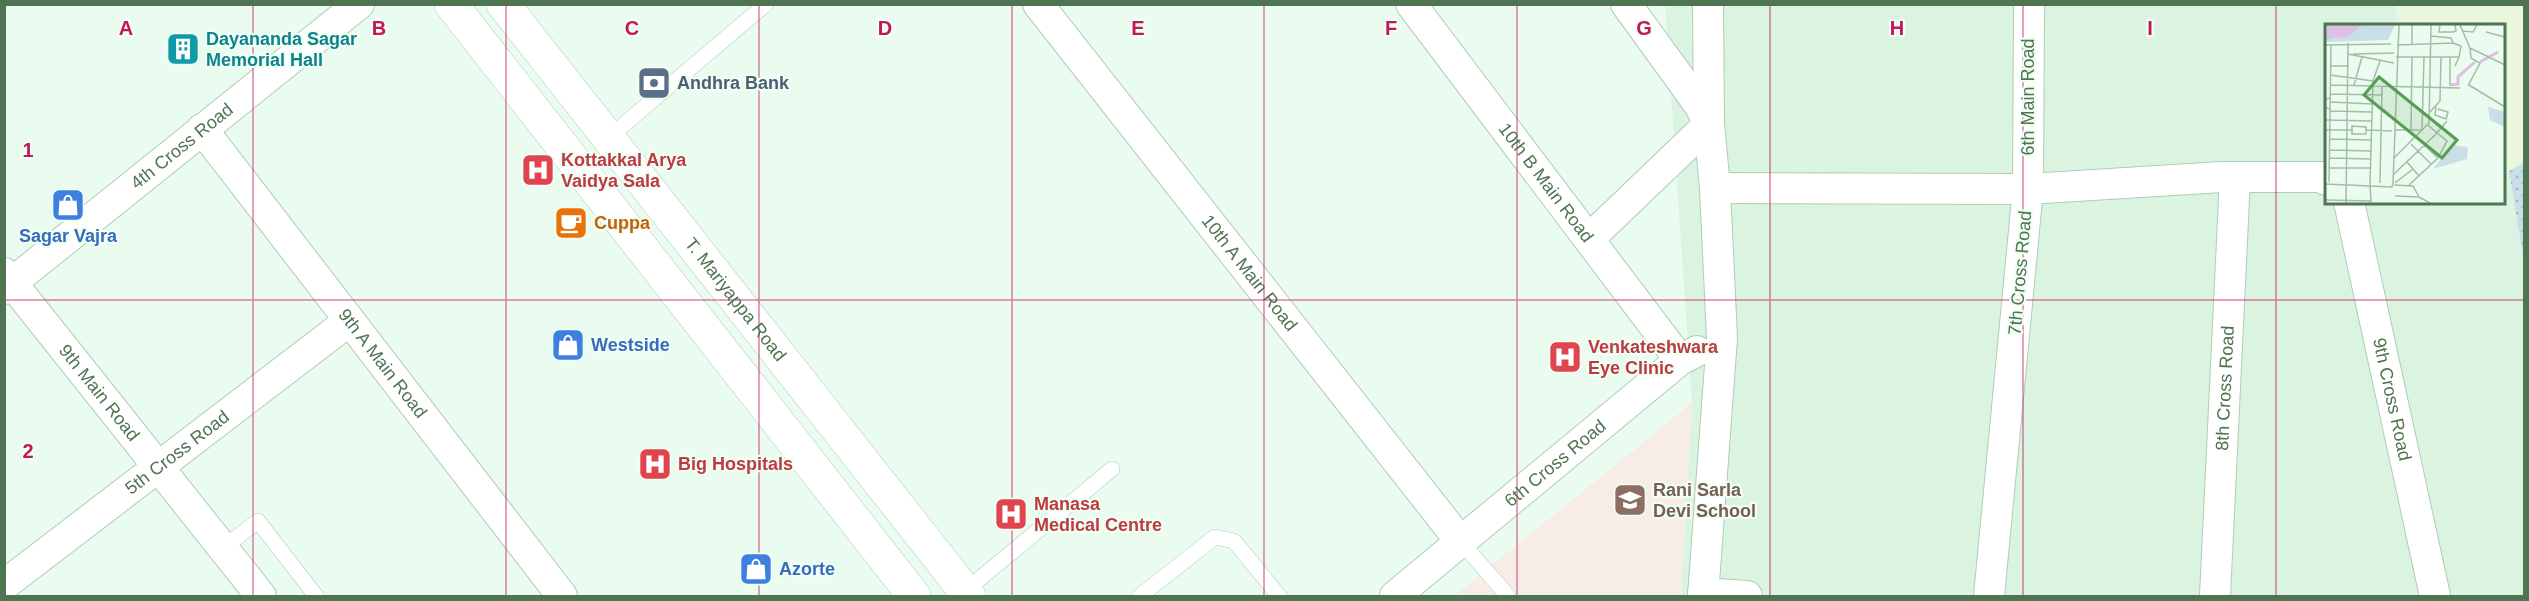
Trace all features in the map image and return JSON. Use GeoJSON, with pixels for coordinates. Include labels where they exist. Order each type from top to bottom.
{"type":"FeatureCollection","features":[{"type":"Feature","properties":{"kind":"main road"},"geometry":{"type":"LineString","coordinates":[[452,4],[914,597]]}},
{"type":"Feature","properties":{"kind":"main road","name":"T. Mariyappa Road"},"geometry":{"type":"LineString","coordinates":[[503,4],[967,594]]}},
{"type":"Feature","properties":{"kind":"street","name":"4th Cross Road"},"geometry":{"type":"LineString","coordinates":[[7,282],[359,4]]}},
{"type":"Feature","properties":{"kind":"street","name":"10th A Main Road"},"geometry":{"type":"LineString","coordinates":[[1038,4],[1461,542]]}},
{"type":"Feature","properties":{"kind":"street","name":"10th B Main Road"},"geometry":{"type":"LineString","coordinates":[[1411,4],[1680,360]]}},
{"type":"Feature","properties":{"kind":"street"},"geometry":{"type":"LineString","coordinates":[[1626,4],[1700,106],[1709,124]]}},
{"type":"Feature","properties":{"kind":"street"},"geometry":{"type":"LineString","coordinates":[[1708,4],[1709,124],[1715,188],[1722,338],[1703,595],[1747,597]]}},
{"type":"Feature","properties":{"kind":"street","name":"6th Main Road"},"geometry":{"type":"LineString","coordinates":[[2028,189],[2029,4]]}},
{"type":"Feature","properties":{"kind":"street"},"geometry":{"type":"LineString","coordinates":[[1589,239],[1709,124]]}},
{"type":"Feature","properties":{"kind":"street","name":"9th A Main Road"},"geometry":{"type":"LineString","coordinates":[[202,129],[561,597]]}},
{"type":"Feature","properties":{"kind":"street"},"geometry":{"type":"LineString","coordinates":[[2028,189],[2235,178],[2322,177],[2325,179]]}},
{"type":"Feature","properties":{"kind":"street","name":"8th Cross Road"},"geometry":{"type":"LineString","coordinates":[[2215,597],[2235,178]]}},
{"type":"Feature","properties":{"kind":"street","name":"7th Cross Road"},"geometry":{"type":"LineString","coordinates":[[1715,188],[2028,189],[1989,597]]}},
{"type":"Feature","properties":{"kind":"street","name":"9th Cross Road"},"geometry":{"type":"LineString","coordinates":[[2349,204],[2435,597]]}},
{"type":"Feature","properties":{"kind":"street","name":"9th Main Road"},"geometry":{"type":"LineString","coordinates":[[7,282],[160,467],[261,597]]}},
{"type":"Feature","properties":{"kind":"street","name":"5th Cross Road"},"geometry":{"type":"LineString","coordinates":[[4,585],[349,321]]}},
{"type":"Feature","properties":{"kind":"street","name":"6th Cross Road"},"geometry":{"type":"LineString","coordinates":[[1395,597],[1680,360],[1722,338]]}},
{"type":"Feature","properties":{"kind":"lane"},"geometry":{"type":"LineString","coordinates":[[608,138],[766,4]]}},
{"type":"Feature","properties":{"kind":"lane"},"geometry":{"type":"LineString","coordinates":[[967,594],[1112,469]]}},
{"type":"Feature","properties":{"kind":"lane"},"geometry":{"type":"LineString","coordinates":[[223,548],[258,521],[316,597]]}},
{"type":"Feature","properties":{"kind":"lane"},"geometry":{"type":"LineString","coordinates":[[1140,597],[1215,537],[1234,541],[1279,597]]}},
{"type":"Feature","properties":{"kind":"lane"},"geometry":{"type":"LineString","coordinates":[[1461,542],[1508,597]]}},
{"type":"Feature","properties":{"kind":"shaded area"},"geometry":{"type":"Polygon","coordinates":[[[1665,5],[2396,5],[2397,24],[2325,24],[2325,204],[2505,204],[2505,171],[2509,171],[2524,262],[2524,596],[1681,596],[1692,403],[1665,5]]]}},
{"type":"Feature","properties":{"kind":"shaded area"},"geometry":{"type":"Polygon","coordinates":[[[2396,5],[2524,5],[2524,262],[2509,171],[2505,171],[2505,24],[2397,24],[2396,5]]]}},
{"type":"Feature","properties":{"kind":"shaded area"},"geometry":{"type":"Polygon","coordinates":[[[2524,163],[2524,262],[2509,171],[2524,163]]]}},
{"type":"Feature","properties":{"kind":"shaded area","name":"Rani Sarla Devi School"},"geometry":{"type":"Polygon","coordinates":[[[1692,403],[1681,596],[1454,596],[1692,403]]]}},
{"type":"Feature","properties":{"kind":"place","name":"Dayananda Sagar Memorial Hall"},"geometry":{"type":"Point","coordinates":[183,49]}},
{"type":"Feature","properties":{"kind":"place","name":"Andhra Bank"},"geometry":{"type":"Point","coordinates":[654,83]}},
{"type":"Feature","properties":{"kind":"place","name":"Kottakkal Arya Vaidya Sala"},"geometry":{"type":"Point","coordinates":[538,170]}},
{"type":"Feature","properties":{"kind":"place","name":"Sagar Vajra"},"geometry":{"type":"Point","coordinates":[68,205]}},
{"type":"Feature","properties":{"kind":"place","name":"Cuppa"},"geometry":{"type":"Point","coordinates":[571,223]}},
{"type":"Feature","properties":{"kind":"place","name":"Westside"},"geometry":{"type":"Point","coordinates":[568,345]}},
{"type":"Feature","properties":{"kind":"place","name":"Venkateshwara Eye Clinic"},"geometry":{"type":"Point","coordinates":[1565,357]}},
{"type":"Feature","properties":{"kind":"place","name":"Big Hospitals"},"geometry":{"type":"Point","coordinates":[655,464]}},
{"type":"Feature","properties":{"kind":"place","name":"Rani Sarla Devi School"},"geometry":{"type":"Point","coordinates":[1630,500]}},
{"type":"Feature","properties":{"kind":"place","name":"Manasa Medical Centre"},"geometry":{"type":"Point","coordinates":[1011,514]}},
{"type":"Feature","properties":{"kind":"place","name":"Azorte"},"geometry":{"type":"Point","coordinates":[756,569]}}]}
